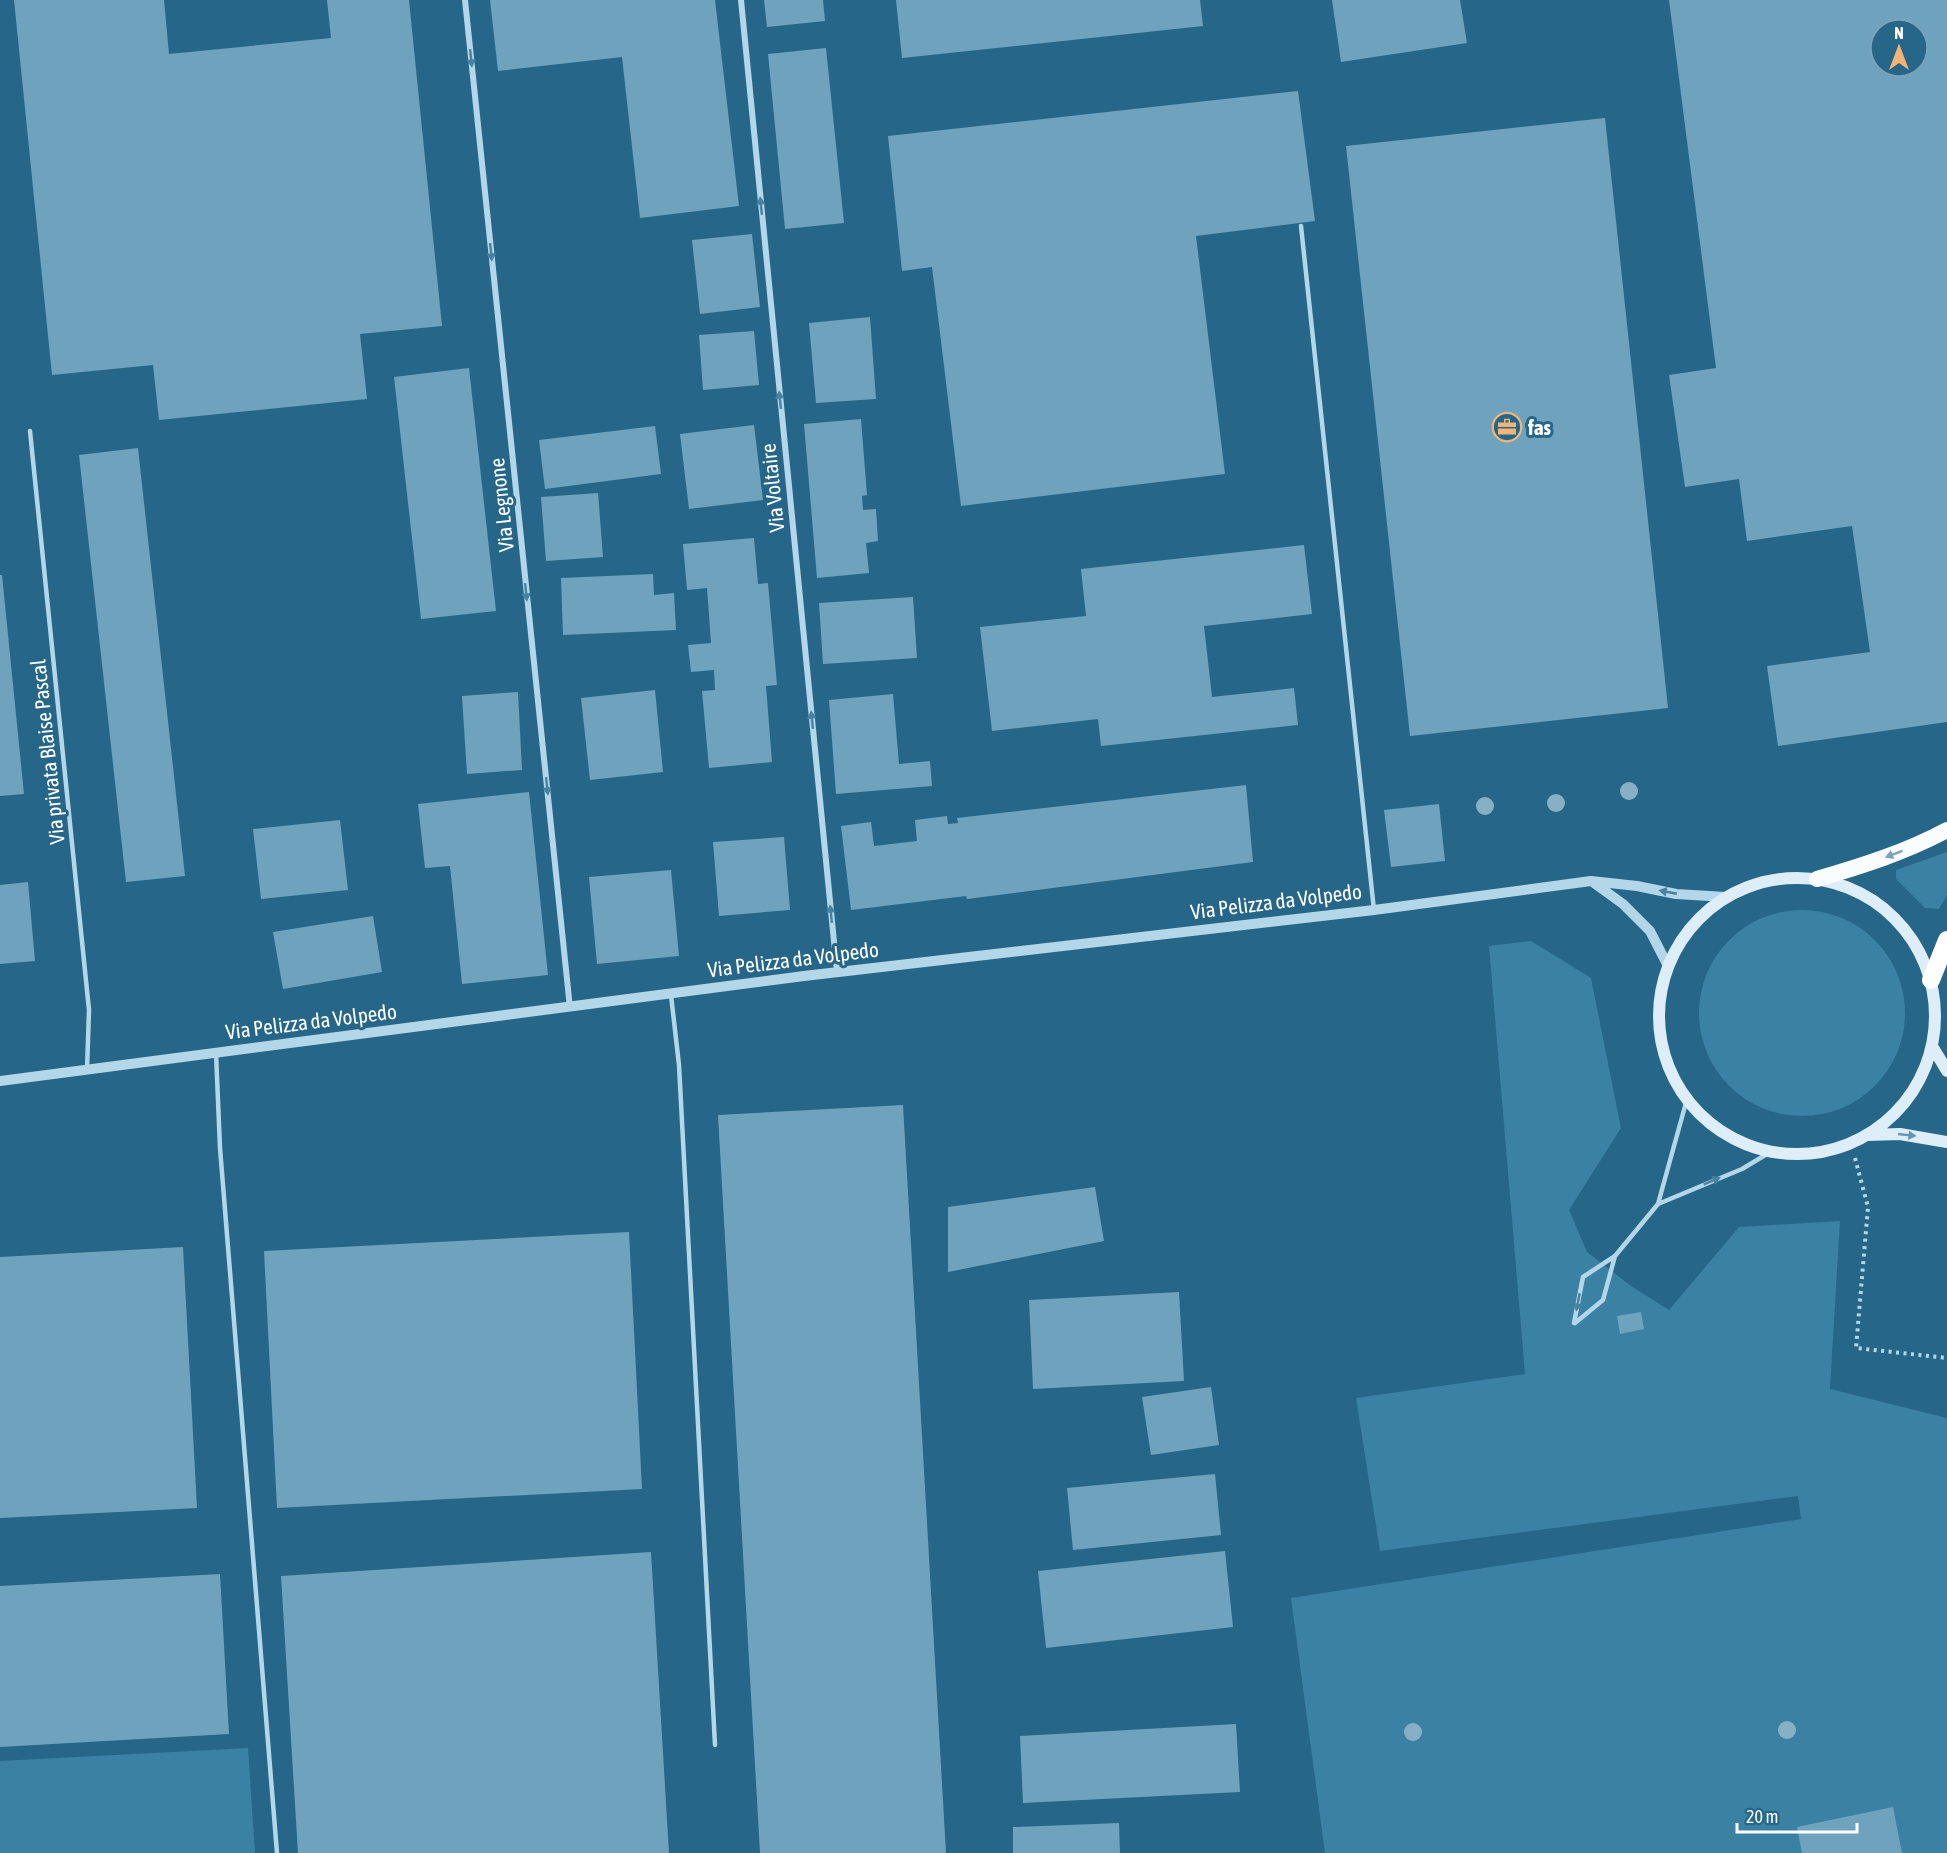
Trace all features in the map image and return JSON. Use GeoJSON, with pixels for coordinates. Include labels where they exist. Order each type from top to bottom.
{"type":"FeatureCollection","features":[{"type":"Feature","properties":{"kind":"highway"},"geometry":{"type":"LineString","coordinates":[[1817,879],[1865,865],[1947,830]]}},
{"type":"Feature","properties":{"kind":"highway"},"geometry":{"type":"LineString","coordinates":[[1931,980],[1947,940]]}},
{"type":"Feature","properties":{"kind":"main road"},"geometry":{"type":"LineString","coordinates":[[1796,878],[1817,879],[1861,893],[1890,912],[1909,934],[1922,957],[1931,980],[1935,1014],[1932,1046],[1923,1073],[1909,1097],[1889,1119],[1866,1135],[1837,1148],[1804,1153],[1772,1151],[1746,1144],[1724,1133],[1687,1100],[1676,1083],[1665,1058],[1659,1032],[1661,988],[1668,966],[1689,929],[1726,897],[1753,884],[1796,878]]}},
{"type":"Feature","properties":{"kind":"main road"},"geometry":{"type":"LineString","coordinates":[[1932,1046],[1947,1071]]}},
{"type":"Feature","properties":{"kind":"main road"},"geometry":{"type":"LineString","coordinates":[[1866,1135],[1900,1134],[1947,1142]]}},
{"type":"Feature","properties":{"kind":"street","name":"Via Legnone"},"geometry":{"type":"LineString","coordinates":[[465,0],[570,1008]]}},
{"type":"Feature","properties":{"kind":"street","name":"Via Voltaire"},"geometry":{"type":"LineString","coordinates":[[741,0],[837,972]]}},
{"type":"Feature","properties":{"kind":"street","name":"Via Pelizza da Volpedo"},"geometry":{"type":"LineString","coordinates":[[0,1082],[837,972],[1374,910],[1591,881],[1637,886],[1676,894],[1726,897]]}},
{"type":"Feature","properties":{"kind":"street"},"geometry":{"type":"LineString","coordinates":[[1591,881],[1623,904],[1650,931],[1668,966]]}},
{"type":"Feature","properties":{"kind":"lane"},"geometry":{"type":"LineString","coordinates":[[1301,226],[1374,910]]}},
{"type":"Feature","properties":{"kind":"lane","name":"Via privata Blaise Pascal"},"geometry":{"type":"LineString","coordinates":[[30,431],[89,1010],[87,1070]]}},
{"type":"Feature","properties":{"kind":"lane"},"geometry":{"type":"LineString","coordinates":[[671,995],[679,1065],[715,1745]]}},
{"type":"Feature","properties":{"kind":"lane"},"geometry":{"type":"LineString","coordinates":[[216,1053],[220,1148],[277,1853]]}},
{"type":"Feature","properties":{"kind":"lane"},"geometry":{"type":"LineString","coordinates":[[1615,1256],[1603,1300],[1574,1323],[1583,1277],[1615,1256],[1658,1204],[1687,1100]]}},
{"type":"Feature","properties":{"kind":"lane"},"geometry":{"type":"LineString","coordinates":[[1658,1204],[1742,1169],[1772,1151]]}},
{"type":"Feature","properties":{"kind":"path"},"geometry":{"type":"LineString","coordinates":[[1851,1143],[1868,1207],[1856,1348],[1947,1358]]}},
{"type":"Feature","properties":{"kind":"shaded area"},"geometry":{"type":"Polygon","coordinates":[[[1947,852],[1947,895],[1939,909],[1925,908],[1896,879],[1896,870],[1947,852]]]}},
{"type":"Feature","properties":{"kind":"shaded area"},"geometry":{"type":"Polygon","coordinates":[[[1802,910],[1832,914],[1851,922],[1875,940],[1893,964],[1901,983],[1905,1013],[1901,1043],[1893,1062],[1875,1086],[1851,1104],[1832,1112],[1802,1116],[1772,1112],[1753,1104],[1729,1086],[1711,1062],[1703,1043],[1699,1013],[1703,983],[1711,964],[1729,940],[1753,922],[1772,914],[1802,910]]]}},
{"type":"Feature","properties":{"kind":"shaded area"},"geometry":{"type":"Polygon","coordinates":[[[1531,941],[1591,978],[1621,1128],[1569,1210],[1587,1252],[1631,1286],[1669,1310],[1739,1227],[1840,1221],[1830,1389],[1947,1418],[1947,1853],[1325,1853],[1291,1598],[1801,1519],[1798,1496],[1380,1551],[1356,1398],[1525,1374],[1489,946],[1531,941]]]}},
{"type":"Feature","properties":{"kind":"shaded area"},"geometry":{"type":"Polygon","coordinates":[[[248,1748],[255,1853],[0,1853],[0,1761],[248,1748]]]}},
{"type":"Feature","properties":{"kind":"building"},"geometry":{"type":"Polygon","coordinates":[[[14,0],[164,0],[169,54],[331,38],[327,0],[409,0],[442,326],[360,334],[367,399],[159,420],[153,365],[52,375],[14,0]]]}},
{"type":"Feature","properties":{"kind":"building"},"geometry":{"type":"Polygon","coordinates":[[[490,0],[715,0],[739,206],[640,218],[622,57],[498,71],[490,0]]]}},
{"type":"Feature","properties":{"kind":"building"},"geometry":{"type":"Polygon","coordinates":[[[764,0],[823,0],[825,21],[767,27],[764,0]]]}},
{"type":"Feature","properties":{"kind":"building"},"geometry":{"type":"Polygon","coordinates":[[[896,0],[1200,0],[1203,26],[902,58],[896,0]]]}},
{"type":"Feature","properties":{"kind":"building"},"geometry":{"type":"Polygon","coordinates":[[[1332,0],[1460,0],[1467,43],[1341,62],[1332,0]]]}},
{"type":"Feature","properties":{"kind":"building"},"geometry":{"type":"Polygon","coordinates":[[[1669,0],[1947,0],[1947,722],[1778,746],[1767,666],[1870,652],[1852,526],[1747,541],[1739,479],[1685,487],[1669,375],[1716,368],[1669,0]]]}},
{"type":"Feature","properties":{"kind":"building"},"geometry":{"type":"Polygon","coordinates":[[[826,48],[844,223],[785,229],[768,54],[826,48]]]}},
{"type":"Feature","properties":{"kind":"building"},"geometry":{"type":"Polygon","coordinates":[[[1298,91],[1315,221],[1196,236],[1225,474],[961,506],[932,267],[902,271],[888,136],[1298,91]]]}},
{"type":"Feature","properties":{"kind":"building","name":"fas"},"geometry":{"type":"Polygon","coordinates":[[[1605,118],[1668,708],[1410,736],[1346,146],[1605,118]]]}},
{"type":"Feature","properties":{"kind":"building"},"geometry":{"type":"Polygon","coordinates":[[[752,234],[760,307],[700,314],[692,240],[752,234]]]}},
{"type":"Feature","properties":{"kind":"building"},"geometry":{"type":"Polygon","coordinates":[[[870,317],[876,399],[816,403],[809,323],[870,317]]]}},
{"type":"Feature","properties":{"kind":"building"},"geometry":{"type":"Polygon","coordinates":[[[754,331],[759,385],[703,390],[699,335],[754,331]]]}},
{"type":"Feature","properties":{"kind":"building"},"geometry":{"type":"Polygon","coordinates":[[[469,368],[496,611],[421,619],[394,377],[469,368]]]}},
{"type":"Feature","properties":{"kind":"building"},"geometry":{"type":"Polygon","coordinates":[[[861,419],[867,495],[862,496],[863,510],[876,509],[878,541],[866,543],[869,573],[817,578],[804,424],[861,419]]]}},
{"type":"Feature","properties":{"kind":"building"},"geometry":{"type":"Polygon","coordinates":[[[754,425],[763,500],[689,509],[680,434],[754,425]]]}},
{"type":"Feature","properties":{"kind":"building"},"geometry":{"type":"Polygon","coordinates":[[[655,426],[661,474],[545,489],[539,440],[655,426]]]}},
{"type":"Feature","properties":{"kind":"building"},"geometry":{"type":"Polygon","coordinates":[[[138,448],[185,876],[126,882],[79,455],[138,448]]]}},
{"type":"Feature","properties":{"kind":"building"},"geometry":{"type":"Polygon","coordinates":[[[598,493],[603,557],[546,561],[541,497],[598,493]]]}},
{"type":"Feature","properties":{"kind":"building"},"geometry":{"type":"Polygon","coordinates":[[[754,538],[758,584],[768,583],[777,685],[766,686],[772,762],[709,768],[702,691],[715,690],[714,670],[691,672],[688,645],[711,643],[707,588],[687,590],[683,544],[754,538]]]}},
{"type":"Feature","properties":{"kind":"building"},"geometry":{"type":"Polygon","coordinates":[[[1304,545],[1312,614],[1204,626],[1212,697],[1294,688],[1298,725],[1101,746],[1098,719],[992,731],[980,627],[1086,616],[1081,569],[1304,545]]]}},
{"type":"Feature","properties":{"kind":"building"},"geometry":{"type":"Polygon","coordinates":[[[653,574],[654,595],[674,593],[676,630],[563,635],[561,578],[653,574]]]}},
{"type":"Feature","properties":{"kind":"building"},"geometry":{"type":"Polygon","coordinates":[[[0,575],[2,575],[24,794],[0,796],[0,575]]]}},
{"type":"Feature","properties":{"kind":"building"},"geometry":{"type":"Polygon","coordinates":[[[913,597],[917,658],[823,664],[819,603],[913,597]]]}},
{"type":"Feature","properties":{"kind":"building"},"geometry":{"type":"Polygon","coordinates":[[[655,690],[663,772],[590,780],[581,698],[655,690]]]}},
{"type":"Feature","properties":{"kind":"building"},"geometry":{"type":"Polygon","coordinates":[[[518,692],[522,770],[467,774],[462,696],[518,692]]]}},
{"type":"Feature","properties":{"kind":"building"},"geometry":{"type":"Polygon","coordinates":[[[893,694],[899,764],[930,761],[932,786],[836,794],[829,700],[893,694]]]}},
{"type":"Feature","properties":{"kind":"building"},"geometry":{"type":"Polygon","coordinates":[[[1246,785],[1253,862],[967,899],[966,896],[851,910],[841,826],[871,822],[874,846],[917,841],[915,820],[947,816],[948,824],[958,823],[957,818],[1246,785]]]}},
{"type":"Feature","properties":{"kind":"building"},"geometry":{"type":"Polygon","coordinates":[[[529,792],[548,975],[462,984],[450,866],[425,868],[418,804],[529,792]]]}},
{"type":"Feature","properties":{"kind":"building"},"geometry":{"type":"Polygon","coordinates":[[[1439,804],[1445,861],[1391,867],[1384,810],[1439,804]]]}},
{"type":"Feature","properties":{"kind":"building"},"geometry":{"type":"Polygon","coordinates":[[[340,820],[348,890],[261,899],[253,829],[340,820]]]}},
{"type":"Feature","properties":{"kind":"building"},"geometry":{"type":"Polygon","coordinates":[[[784,837],[790,910],[719,916],[713,842],[784,837]]]}},
{"type":"Feature","properties":{"kind":"building"},"geometry":{"type":"Polygon","coordinates":[[[671,870],[679,956],[597,964],[589,877],[671,870]]]}},
{"type":"Feature","properties":{"kind":"building"},"geometry":{"type":"Polygon","coordinates":[[[28,882],[35,961],[0,964],[0,885],[28,882]]]}},
{"type":"Feature","properties":{"kind":"building"},"geometry":{"type":"Polygon","coordinates":[[[373,916],[382,972],[283,989],[273,932],[373,916]]]}},
{"type":"Feature","properties":{"kind":"building"},"geometry":{"type":"Polygon","coordinates":[[[903,1105],[946,1853],[760,1853],[718,1115],[903,1105]]]}},
{"type":"Feature","properties":{"kind":"building"},"geometry":{"type":"Polygon","coordinates":[[[1095,1187],[1104,1241],[948,1272],[948,1207],[1095,1187]]]}},
{"type":"Feature","properties":{"kind":"building"},"geometry":{"type":"Polygon","coordinates":[[[629,1232],[642,1489],[277,1508],[264,1251],[629,1232]]]}},
{"type":"Feature","properties":{"kind":"building"},"geometry":{"type":"Polygon","coordinates":[[[183,1247],[197,1508],[0,1518],[0,1257],[183,1247]]]}},
{"type":"Feature","properties":{"kind":"building"},"geometry":{"type":"Polygon","coordinates":[[[1179,1292],[1184,1381],[1033,1389],[1029,1300],[1179,1292]]]}},
{"type":"Feature","properties":{"kind":"building"},"geometry":{"type":"Polygon","coordinates":[[[1641,1312],[1644,1329],[1620,1334],[1617,1316],[1641,1312]]]}},
{"type":"Feature","properties":{"kind":"building"},"geometry":{"type":"Polygon","coordinates":[[[1211,1387],[1219,1445],[1151,1455],[1142,1397],[1211,1387]]]}},
{"type":"Feature","properties":{"kind":"building"},"geometry":{"type":"Polygon","coordinates":[[[1215,1474],[1221,1535],[1073,1550],[1067,1488],[1215,1474]]]}},
{"type":"Feature","properties":{"kind":"building"},"geometry":{"type":"Polygon","coordinates":[[[1225,1551],[1233,1627],[1046,1648],[1038,1571],[1225,1551]]]}},
{"type":"Feature","properties":{"kind":"building"},"geometry":{"type":"Polygon","coordinates":[[[651,1552],[669,1853],[298,1853],[281,1576],[651,1552]]]}},
{"type":"Feature","properties":{"kind":"building"},"geometry":{"type":"Polygon","coordinates":[[[220,1574],[229,1734],[0,1747],[0,1586],[220,1574]]]}},
{"type":"Feature","properties":{"kind":"building"},"geometry":{"type":"Polygon","coordinates":[[[1236,1724],[1240,1792],[1023,1803],[1020,1736],[1236,1724]]]}},
{"type":"Feature","properties":{"kind":"building"},"geometry":{"type":"Polygon","coordinates":[[[1893,1807],[1902,1853],[1802,1853],[1797,1827],[1893,1807]]]}},
{"type":"Feature","properties":{"kind":"building"},"geometry":{"type":"Polygon","coordinates":[[[1119,1823],[1120,1853],[1013,1853],[1013,1827],[1119,1823]]]}},
{"type":"Feature","properties":{"kind":"place","name":"fas"},"geometry":{"type":"Point","coordinates":[1507,427]}}]}
